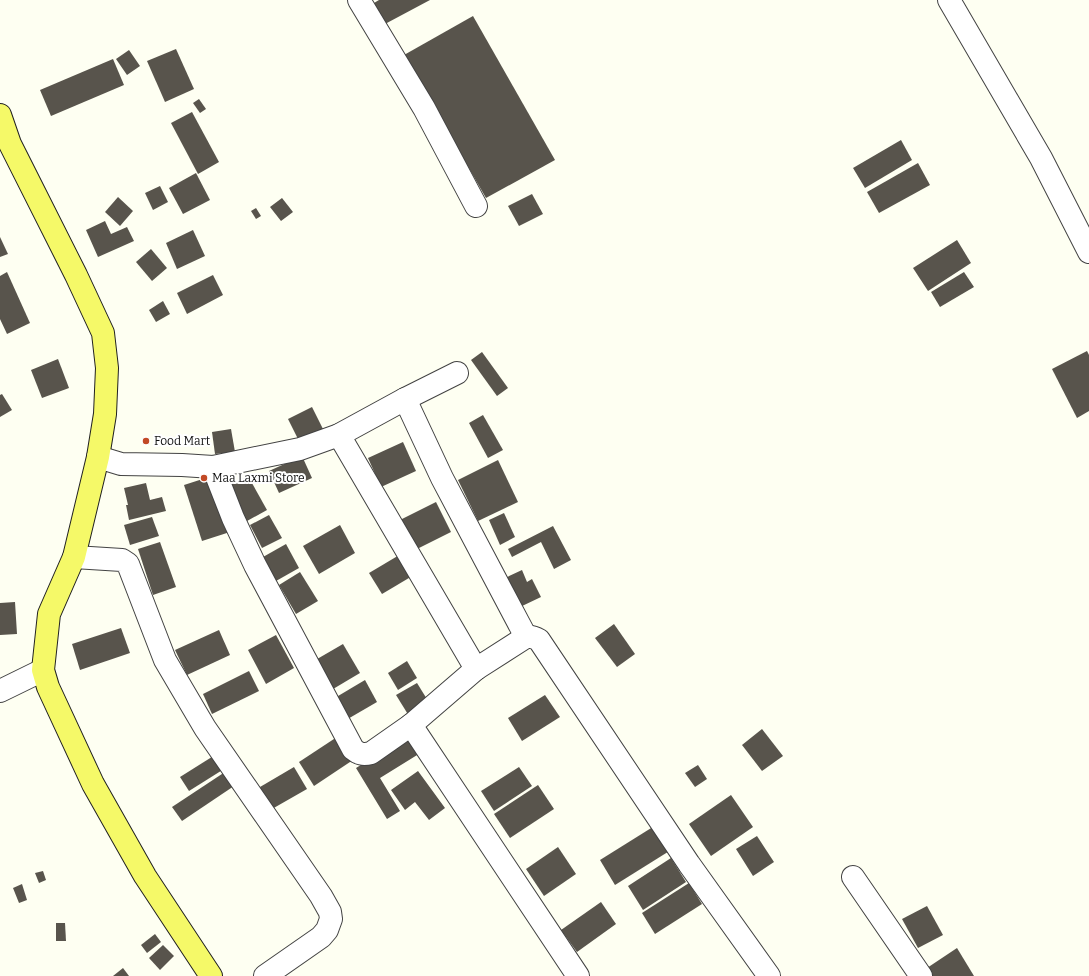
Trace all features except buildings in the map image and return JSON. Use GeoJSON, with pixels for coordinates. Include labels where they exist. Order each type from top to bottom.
{"type":"FeatureCollection","features":[{"type":"Feature","properties":{"kind":"main road"},"geometry":{"type":"LineString","coordinates":[[0,115],[5,146],[76,275],[103,333],[107,368],[106,414],[98,457],[74,557],[49,614],[43,670],[48,687],[94,784],[145,876],[211,976]]}},
{"type":"Feature","properties":{"kind":"street"},"geometry":{"type":"LineString","coordinates":[[359,0],[424,108],[476,206]]}},
{"type":"Feature","properties":{"kind":"street"},"geometry":{"type":"LineString","coordinates":[[949,0],[1041,158],[1089,252]]}},
{"type":"Feature","properties":{"kind":"street"},"geometry":{"type":"LineString","coordinates":[[98,457],[121,464],[213,467],[300,449],[339,434],[405,399],[457,374]]}},
{"type":"Feature","properties":{"kind":"street"},"geometry":{"type":"LineString","coordinates":[[405,399],[442,478],[526,637]]}},
{"type":"Feature","properties":{"kind":"street"},"geometry":{"type":"LineString","coordinates":[[339,434],[476,669]]}},
{"type":"Feature","properties":{"kind":"street"},"geometry":{"type":"LineString","coordinates":[[213,467],[233,518],[255,565],[353,749],[364,755],[371,753],[411,725],[476,669],[526,637],[531,636],[539,640],[689,864],[769,976]]}},
{"type":"Feature","properties":{"kind":"street"},"geometry":{"type":"LineString","coordinates":[[74,557],[122,560],[128,564],[165,660],[205,728],[321,896],[330,912],[330,925],[321,937],[265,976]]}},
{"type":"Feature","properties":{"kind":"street"},"geometry":{"type":"LineString","coordinates":[[0,690],[43,670]]}},
{"type":"Feature","properties":{"kind":"street"},"geometry":{"type":"LineString","coordinates":[[411,725],[578,976]]}},
{"type":"Feature","properties":{"kind":"street"},"geometry":{"type":"LineString","coordinates":[[853,877],[921,976]]}},
{"type":"Feature","properties":{"kind":"place","name":"Food Mart"},"geometry":{"type":"Point","coordinates":[146,441]}},
{"type":"Feature","properties":{"kind":"place","name":"Maa Laxmi Store"},"geometry":{"type":"Point","coordinates":[204,478]}}]}
